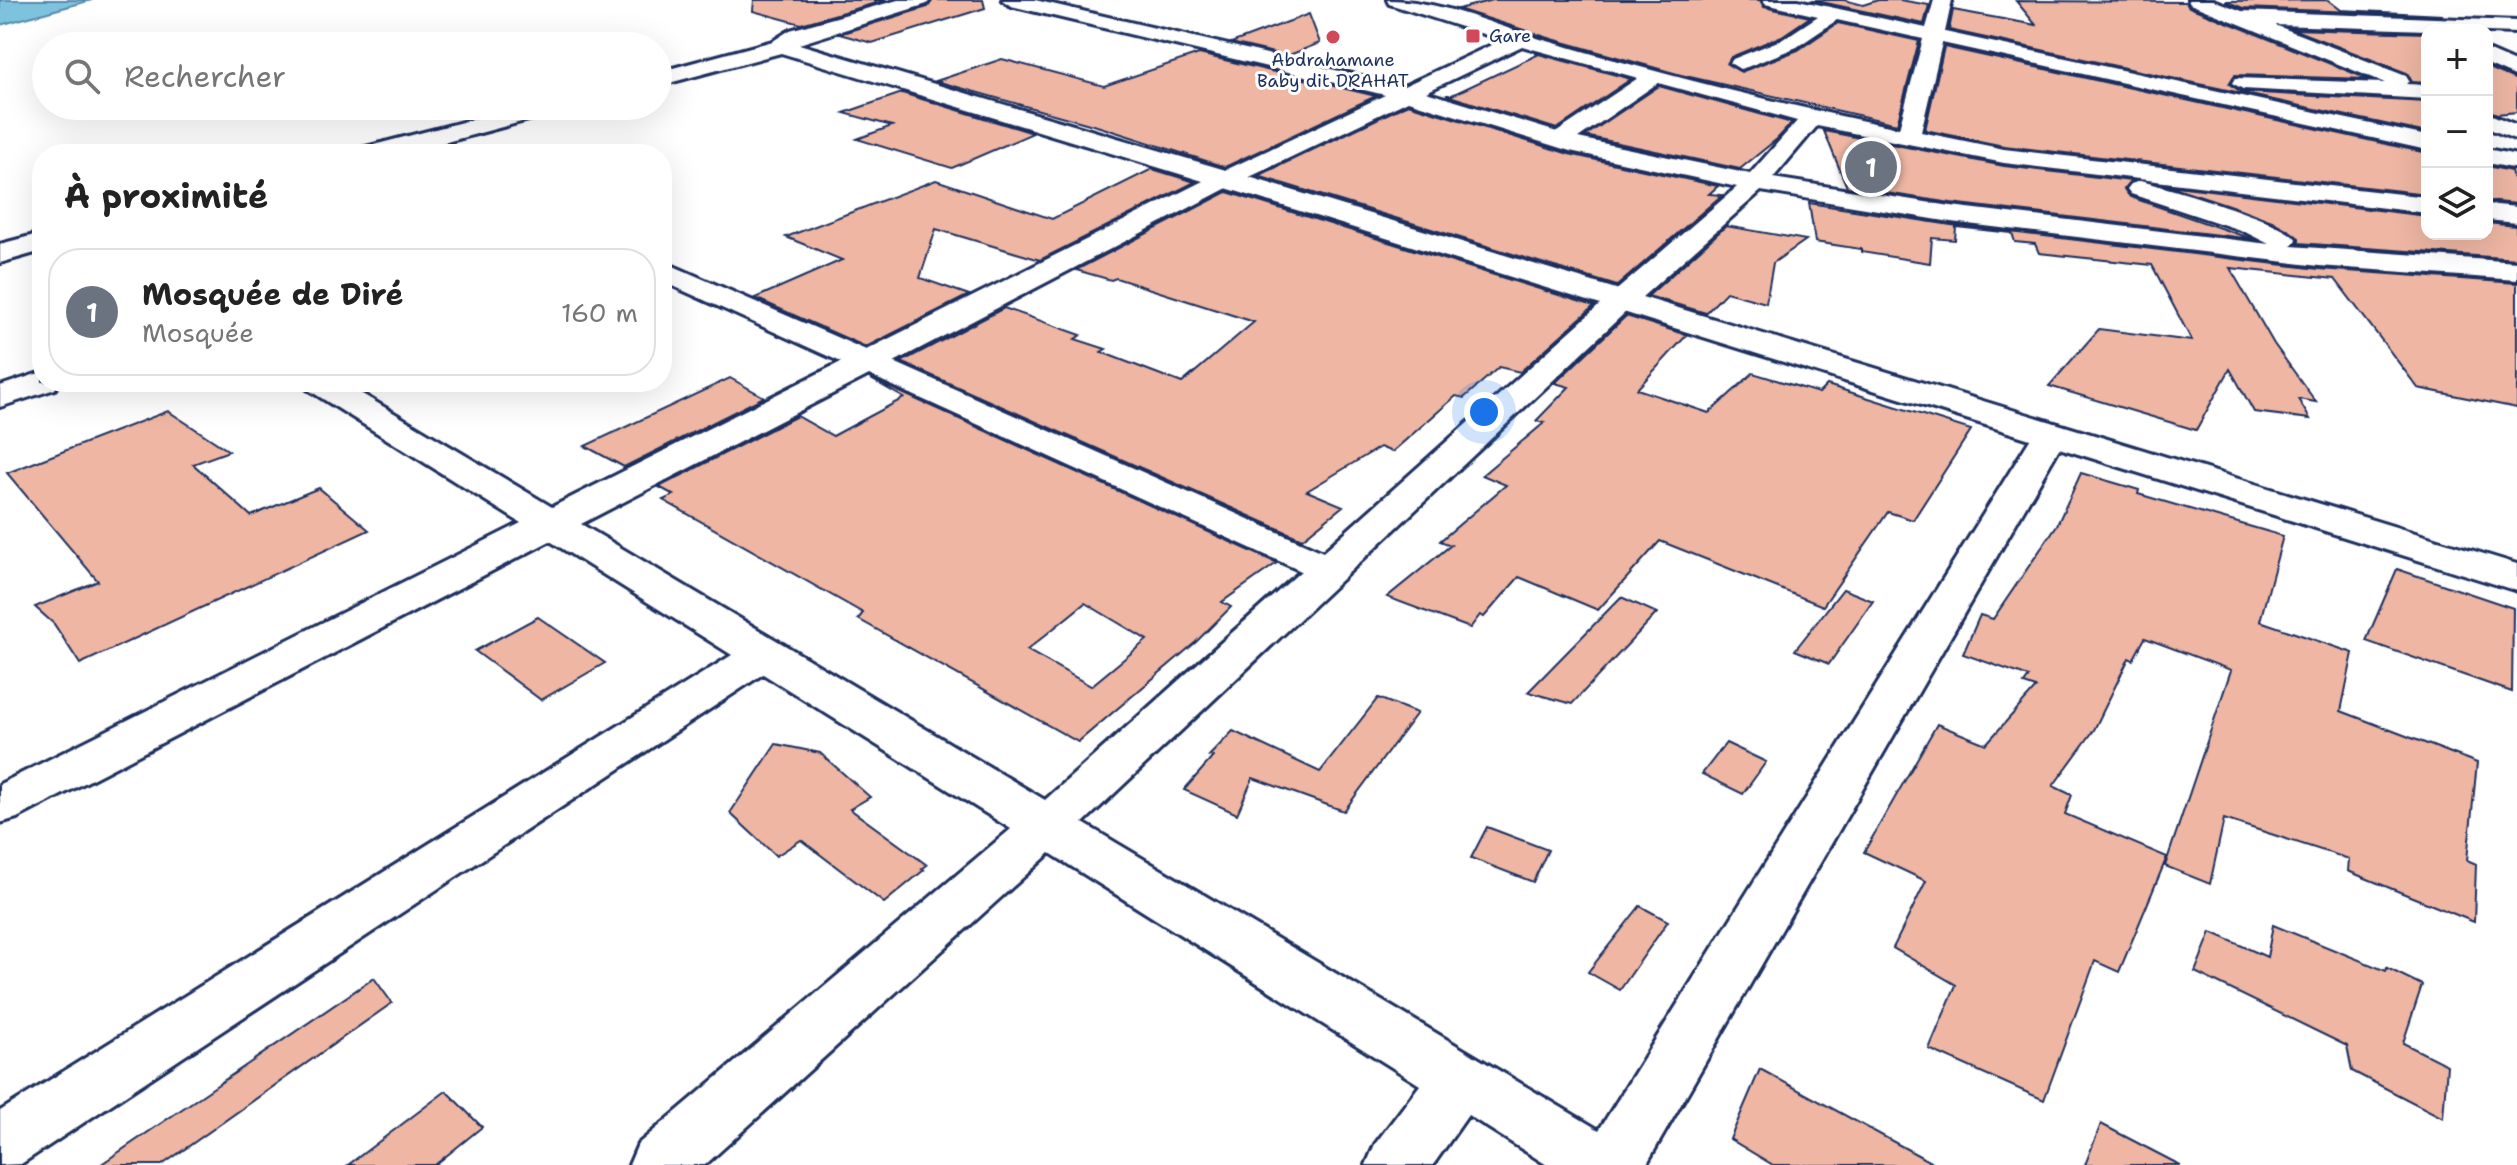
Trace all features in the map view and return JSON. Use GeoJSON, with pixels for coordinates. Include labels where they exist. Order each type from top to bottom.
{"type":"FeatureCollection","features":[{"type":"Feature","properties":{"kind":"main road"},"geometry":{"type":"LineString","coordinates":[[672,75],[781,46],[798,35],[920,0]]}},
{"type":"Feature","properties":{"kind":"main road"},"geometry":{"type":"LineString","coordinates":[[781,46],[1622,300],[2517,578]]}},
{"type":"Feature","properties":{"kind":"main road"},"geometry":{"type":"LineString","coordinates":[[418,144],[503,120]]}},
{"type":"Feature","properties":{"kind":"main road"},"geometry":{"type":"LineString","coordinates":[[0,254],[32,245]]}},
{"type":"Feature","properties":{"kind":"street"},"geometry":{"type":"LineString","coordinates":[[1011,0],[1405,93],[1559,141],[1756,183],[1951,214],[2319,258],[2517,271]]}},
{"type":"Feature","properties":{"kind":"street"},"geometry":{"type":"LineString","coordinates":[[1396,0],[1653,77],[1812,118],[2083,172],[2252,225],[2319,258]]}},
{"type":"Feature","properties":{"kind":"street"},"geometry":{"type":"LineString","coordinates":[[1772,0],[2421,142]]}},
{"type":"Feature","properties":{"kind":"street"},"geometry":{"type":"LineString","coordinates":[[1908,137],[1943,0]]}},
{"type":"Feature","properties":{"kind":"street"},"geometry":{"type":"LineString","coordinates":[[2197,0],[2421,90]]}},
{"type":"Feature","properties":{"kind":"street"},"geometry":{"type":"LineString","coordinates":[[2379,3],[2422,24]]}},
{"type":"Feature","properties":{"kind":"street"},"geometry":{"type":"LineString","coordinates":[[2486,7],[2517,8]]}},
{"type":"Feature","properties":{"kind":"street"},"geometry":{"type":"LineString","coordinates":[[1740,63],[1790,43],[1833,14]]}},
{"type":"Feature","properties":{"kind":"street"},"geometry":{"type":"LineString","coordinates":[[2238,17],[2421,27]]}},
{"type":"Feature","properties":{"kind":"street"},"geometry":{"type":"LineString","coordinates":[[2493,27],[2517,27]]}},
{"type":"Feature","properties":{"kind":"street"},"geometry":{"type":"LineString","coordinates":[[0,805],[1226,179],[1520,39]]}},
{"type":"Feature","properties":{"kind":"street"},"geometry":{"type":"LineString","coordinates":[[2493,59],[2515,70]]}},
{"type":"Feature","properties":{"kind":"street"},"geometry":{"type":"LineString","coordinates":[[2360,66],[2414,67]]}},
{"type":"Feature","properties":{"kind":"street"},"geometry":{"type":"LineString","coordinates":[[2493,69],[2515,70]]}},
{"type":"Feature","properties":{"kind":"street"},"geometry":{"type":"LineString","coordinates":[[1559,141],[1653,77]]}},
{"type":"Feature","properties":{"kind":"street"},"geometry":{"type":"LineString","coordinates":[[2158,84],[2197,80],[2421,92]]}},
{"type":"Feature","properties":{"kind":"street"},"geometry":{"type":"LineString","coordinates":[[660,1165],[1047,827],[1622,300],[1756,183],[1812,118]]}},
{"type":"Feature","properties":{"kind":"street"},"geometry":{"type":"LineString","coordinates":[[2004,156],[2421,204]]}},
{"type":"Feature","properties":{"kind":"street"},"geometry":{"type":"LineString","coordinates":[[2493,157],[2517,162]]}},
{"type":"Feature","properties":{"kind":"street"},"geometry":{"type":"LineString","coordinates":[[2493,213],[2517,215]]}},
{"type":"Feature","properties":{"kind":"street"},"geometry":{"type":"LineString","coordinates":[[672,275],[1329,569]]}},
{"type":"Feature","properties":{"kind":"street"},"geometry":{"type":"LineString","coordinates":[[0,397],[32,386]]}},
{"type":"Feature","properties":{"kind":"street"},"geometry":{"type":"LineString","coordinates":[[335,392],[1602,1165]]}},
{"type":"Feature","properties":{"kind":"street"},"geometry":{"type":"LineString","coordinates":[[1612,1165],[2051,433]]}},
{"type":"Feature","properties":{"kind":"street"},"geometry":{"type":"LineString","coordinates":[[0,1144],[764,654]]}},
{"type":"Feature","properties":{"kind":"street"},"geometry":{"type":"LineString","coordinates":[[1397,1165],[1460,1079]]}},
{"type":"Feature","properties":{"kind":"water"},"geometry":{"type":"Polygon","coordinates":[[[0,0],[92,0],[0,25],[0,0]]]}},
{"type":"Feature","properties":{"kind":"building"},"geometry":{"type":"Polygon","coordinates":[[[754,0],[887,0],[801,24],[753,11],[754,0]]]}},
{"type":"Feature","properties":{"kind":"building"},"geometry":{"type":"Polygon","coordinates":[[[933,0],[983,0],[985,8],[872,43],[839,34],[928,7],[933,0]]]}},
{"type":"Feature","properties":{"kind":"building"},"geometry":{"type":"Polygon","coordinates":[[[1493,0],[1760,0],[1764,7],[1810,17],[1782,36],[1731,57],[1727,64],[1741,72],[1798,50],[1838,23],[1919,41],[1897,124],[1681,75],[1458,9],[1493,0]]]}},
{"type":"Feature","properties":{"kind":"building"},"geometry":{"type":"Polygon","coordinates":[[[1812,0],[1844,0],[1863,5],[1878,0],[1900,0],[1929,5],[1924,24],[1812,0]]]}},
{"type":"Feature","properties":{"kind":"building"},"geometry":{"type":"Polygon","coordinates":[[[2328,0],[2341,10],[2443,15],[2243,8],[2225,1],[2328,0]]]}},
{"type":"Feature","properties":{"kind":"building"},"geometry":{"type":"Polygon","coordinates":[[[2016,1],[2185,2],[2189,7],[2368,79],[2235,75],[2229,84],[2242,92],[2421,102],[2421,132],[1949,30],[1953,10],[2036,25],[2016,1]]]}},
{"type":"Feature","properties":{"kind":"building"},"geometry":{"type":"Polygon","coordinates":[[[1309,14],[1320,43],[1287,56],[1231,43],[1309,14]]]}},
{"type":"Feature","properties":{"kind":"building"},"geometry":{"type":"Polygon","coordinates":[[[2292,29],[2421,33],[2421,82],[2412,81],[2407,73],[2292,29]]]}},
{"type":"Feature","properties":{"kind":"building"},"geometry":{"type":"Polygon","coordinates":[[[1944,47],[2421,152],[2421,193],[2004,146],[1925,130],[1944,47]]]}},
{"type":"Feature","properties":{"kind":"building"},"geometry":{"type":"Polygon","coordinates":[[[1199,54],[1376,96],[1225,167],[1100,127],[936,81],[1002,59],[1104,86],[1199,54]]]}},
{"type":"Feature","properties":{"kind":"building"},"geometry":{"type":"Polygon","coordinates":[[[1539,54],[1631,79],[1557,129],[1446,95],[1452,95],[1539,54]]]}},
{"type":"Feature","properties":{"kind":"building"},"geometry":{"type":"Polygon","coordinates":[[[2493,70],[2517,80],[2517,112],[2493,112],[2493,70]]]}},
{"type":"Feature","properties":{"kind":"building"},"geometry":{"type":"Polygon","coordinates":[[[1659,86],[1792,123],[1740,169],[1585,136],[1659,86]]]}},
{"type":"Feature","properties":{"kind":"building"},"geometry":{"type":"Polygon","coordinates":[[[902,93],[1033,133],[952,168],[857,139],[892,126],[844,113],[902,93]]]}},
{"type":"Feature","properties":{"kind":"building"},"geometry":{"type":"Polygon","coordinates":[[[1408,104],[1569,154],[1718,186],[1709,194],[1722,195],[1617,286],[1258,176],[1408,104]]]}},
{"type":"Feature","properties":{"kind":"building"},"geometry":{"type":"Polygon","coordinates":[[[1824,131],[2004,166],[2131,181],[2124,189],[2130,197],[2252,239],[1951,203],[1847,187],[1824,131]]]}},
{"type":"Feature","properties":{"kind":"building"},"geometry":{"type":"Polygon","coordinates":[[[2493,167],[2511,171],[2517,190],[2517,204],[2493,202],[2493,167]]]}},
{"type":"Feature","properties":{"kind":"building"},"geometry":{"type":"Polygon","coordinates":[[[1152,169],[1195,182],[1040,260],[936,229],[920,278],[969,295],[866,347],[755,298],[842,260],[786,237],[936,180],[1052,219],[1152,169]]]}},
{"type":"Feature","properties":{"kind":"building"},"geometry":{"type":"Polygon","coordinates":[[[2168,185],[2421,215],[2421,240],[2493,240],[2493,224],[2516,226],[2517,259],[2298,243],[2299,238],[2272,221],[2168,185]]]}},
{"type":"Feature","properties":{"kind":"building"},"geometry":{"type":"Polygon","coordinates":[[[1227,192],[1594,306],[1520,372],[1499,367],[1464,398],[1456,396],[1392,452],[1380,447],[1307,491],[1343,506],[1302,539],[901,362],[1004,308],[1081,335],[1075,339],[1106,349],[1101,352],[1182,383],[1254,322],[1116,278],[1111,280],[1076,270],[1227,192]]]}},
{"type":"Feature","properties":{"kind":"building"},"geometry":{"type":"Polygon","coordinates":[[[1809,203],[1951,225],[2319,269],[2517,283],[2517,408],[2418,388],[2335,279],[2230,268],[2274,344],[2316,402],[2298,399],[2310,419],[2254,412],[2230,369],[2196,430],[2049,386],[2099,329],[2192,341],[2152,265],[2039,253],[2035,244],[2015,242],[2012,233],[1956,227],[1955,240],[1932,238],[1930,263],[1861,252],[1861,249],[1815,242],[1809,203]]]}},
{"type":"Feature","properties":{"kind":"building"},"geometry":{"type":"Polygon","coordinates":[[[1726,226],[1806,240],[1773,263],[1766,303],[1726,292],[1706,313],[1648,296],[1726,226]]]}},
{"type":"Feature","properties":{"kind":"building"},"geometry":{"type":"Polygon","coordinates":[[[1626,316],[1687,335],[1637,389],[1709,413],[1753,373],[1819,393],[1827,385],[1971,430],[1913,520],[1888,512],[1823,606],[1660,541],[1598,610],[1519,577],[1484,617],[1480,615],[1470,628],[1387,597],[1451,545],[1440,541],[1506,485],[1482,475],[1544,423],[1536,421],[1569,387],[1555,383],[1626,316]]]}},
{"type":"Feature","properties":{"kind":"building"},"geometry":{"type":"Polygon","coordinates":[[[730,378],[764,397],[624,467],[585,446],[730,378]]]}},
{"type":"Feature","properties":{"kind":"building"},"geometry":{"type":"Polygon","coordinates":[[[869,378],[1277,563],[1222,602],[1231,607],[1196,642],[1078,742],[858,619],[863,613],[663,500],[674,495],[659,487],[797,416],[833,436],[904,398],[869,378]],[[1085,603],[1027,650],[1091,686],[1147,640],[1085,603]]]}},
{"type":"Feature","properties":{"kind":"building"},"geometry":{"type":"Polygon","coordinates":[[[168,411],[229,451],[193,464],[251,516],[319,488],[369,530],[80,664],[54,624],[35,607],[98,581],[7,473],[168,411]]]}},
{"type":"Feature","properties":{"kind":"building"},"geometry":{"type":"Polygon","coordinates":[[[2081,473],[2139,490],[2138,494],[2283,536],[2260,621],[2353,653],[2341,711],[2477,763],[2467,860],[2476,864],[2474,922],[2348,871],[2349,859],[2224,819],[2210,884],[2165,866],[2231,670],[2145,638],[2133,660],[2129,658],[2094,730],[2053,786],[2072,795],[2065,814],[2167,857],[2119,972],[2095,961],[2044,1100],[1929,1049],[1956,985],[1893,948],[1926,881],[1864,852],[1937,724],[1986,744],[2036,688],[2024,684],[2029,677],[1963,654],[1980,615],[1993,619],[2057,525],[2081,473]]]}},
{"type":"Feature","properties":{"kind":"building"},"geometry":{"type":"Polygon","coordinates":[[[2397,569],[2513,608],[2512,692],[2366,641],[2397,569]]]}},
{"type":"Feature","properties":{"kind":"building"},"geometry":{"type":"Polygon","coordinates":[[[1843,589],[1873,601],[1829,664],[1795,650],[1843,589]]]}},
{"type":"Feature","properties":{"kind":"building"},"geometry":{"type":"Polygon","coordinates":[[[1621,597],[1657,613],[1572,704],[1528,692],[1621,597]]]}},
{"type":"Feature","properties":{"kind":"building"},"geometry":{"type":"Polygon","coordinates":[[[538,617],[605,663],[541,700],[475,651],[538,617]]]}},
{"type":"Feature","properties":{"kind":"building"},"geometry":{"type":"Polygon","coordinates":[[[1378,698],[1417,713],[1344,811],[1253,778],[1237,814],[1184,790],[1213,757],[1209,756],[1233,731],[1320,772],[1378,698]]]}},
{"type":"Feature","properties":{"kind":"building"},"geometry":{"type":"Polygon","coordinates":[[[1726,743],[1766,762],[1743,794],[1702,774],[1726,743]]]}},
{"type":"Feature","properties":{"kind":"building"},"geometry":{"type":"Polygon","coordinates":[[[776,744],[820,753],[870,797],[850,809],[927,865],[924,870],[884,903],[801,840],[776,856],[730,813],[776,744]]]}},
{"type":"Feature","properties":{"kind":"building"},"geometry":{"type":"Polygon","coordinates":[[[1487,827],[1548,850],[1533,882],[1471,858],[1487,827]]]}},
{"type":"Feature","properties":{"kind":"building"},"geometry":{"type":"Polygon","coordinates":[[[1640,906],[1668,921],[1620,990],[1588,972],[1640,906]]]}},
{"type":"Feature","properties":{"kind":"building"},"geometry":{"type":"Polygon","coordinates":[[[2273,925],[2386,971],[2387,968],[2422,985],[2403,1043],[2447,1065],[2443,1118],[2352,1071],[2347,1046],[2195,972],[2211,932],[2267,957],[2273,925]]]}},
{"type":"Feature","properties":{"kind":"building"},"geometry":{"type":"Polygon","coordinates":[[[374,978],[392,1003],[162,1165],[100,1165],[374,978]]]}},
{"type":"Feature","properties":{"kind":"building"},"geometry":{"type":"Polygon","coordinates":[[[1760,1069],[1936,1165],[1773,1165],[1730,1139],[1760,1069]]]}},
{"type":"Feature","properties":{"kind":"building"},"geometry":{"type":"Polygon","coordinates":[[[446,1091],[482,1127],[435,1165],[348,1165],[446,1091]]]}},
{"type":"Feature","properties":{"kind":"building"},"geometry":{"type":"Polygon","coordinates":[[[2101,1124],[2180,1165],[2085,1165],[2101,1124]]]}},
{"type":"Feature","properties":{"kind":"place","name":"Gare"},"geometry":{"type":"Point","coordinates":[1473,36]}},
{"type":"Feature","properties":{"kind":"place","name":"Abdrahamane Baby dit DRAHAT"},"geometry":{"type":"Point","coordinates":[1333,37]}},
{"type":"Feature","properties":{"kind":"place","name":"Mosquée de Diré"},"geometry":{"type":"Point","coordinates":[1871,167]}}]}
